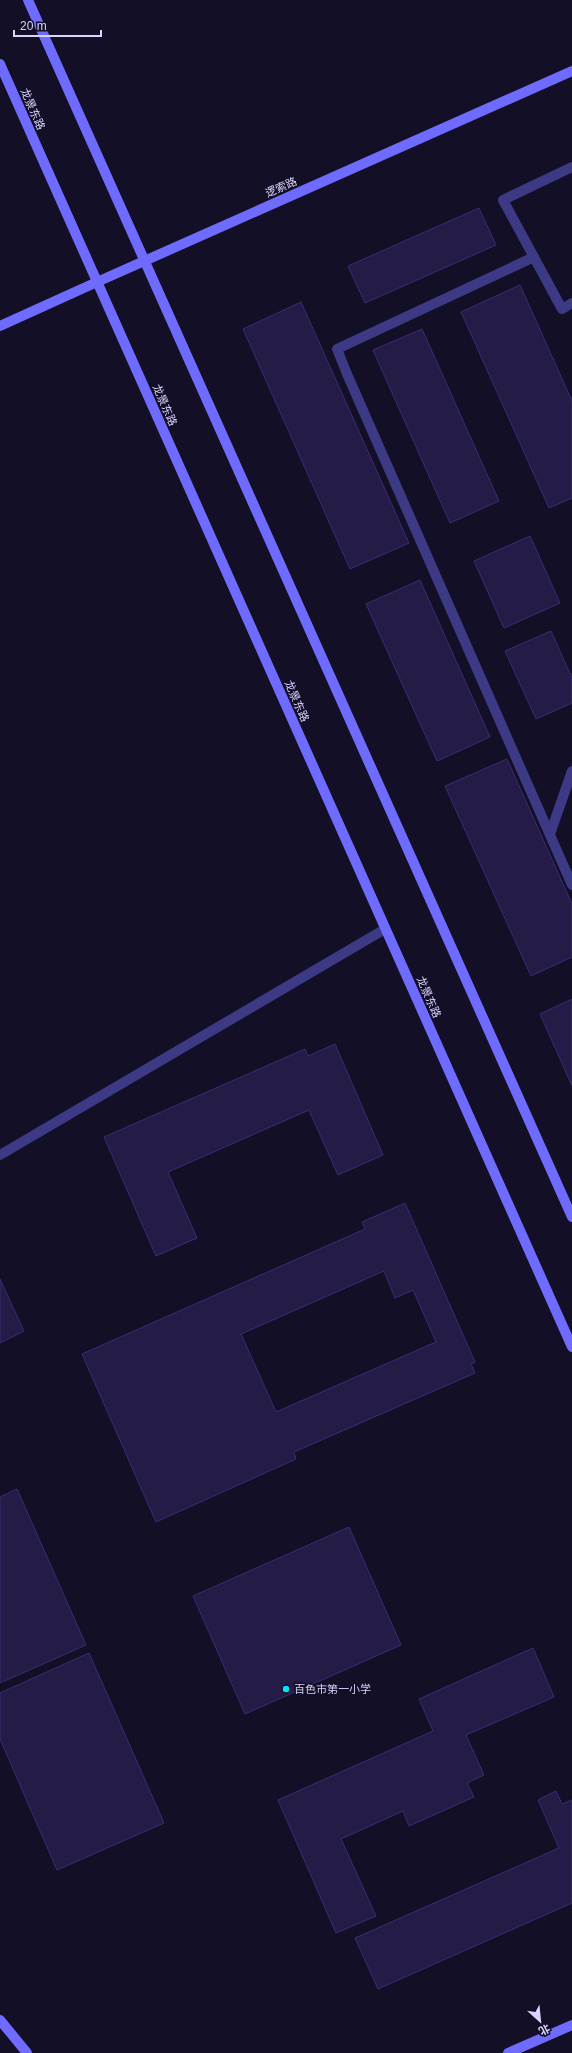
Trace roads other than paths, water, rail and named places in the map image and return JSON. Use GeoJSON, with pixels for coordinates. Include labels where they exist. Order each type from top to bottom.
{"type":"FeatureCollection","features":[{"type":"Feature","properties":{"kind":"main road"},"geometry":{"type":"LineString","coordinates":[[28,0],[572,1217]]}},
{"type":"Feature","properties":{"kind":"main road","name":"龙景东路"},"geometry":{"type":"LineString","coordinates":[[0,64],[572,1347]]}},
{"type":"Feature","properties":{"kind":"main road","name":"逻索路"},"geometry":{"type":"LineString","coordinates":[[0,326],[572,71]]}},
{"type":"Feature","properties":{"kind":"main road"},"geometry":{"type":"LineString","coordinates":[[0,2020],[27,2053]]}},
{"type":"Feature","properties":{"kind":"main road"},"geometry":{"type":"LineString","coordinates":[[508,2053],[572,2025]]}},
{"type":"Feature","properties":{"kind":"street"},"geometry":{"type":"LineString","coordinates":[[572,167],[503,200],[562,309],[572,303]]}},
{"type":"Feature","properties":{"kind":"street"},"geometry":{"type":"LineString","coordinates":[[534,257],[338,349],[347,374],[572,885]]}},
{"type":"Feature","properties":{"kind":"street"},"geometry":{"type":"LineString","coordinates":[[550,834],[572,771]]}},
{"type":"Feature","properties":{"kind":"street"},"geometry":{"type":"LineString","coordinates":[[0,1155],[385,929]]}},
{"type":"Feature","properties":{"kind":"place","name":"百色市第一小学"},"geometry":{"type":"Point","coordinates":[286,1689]}}]}
